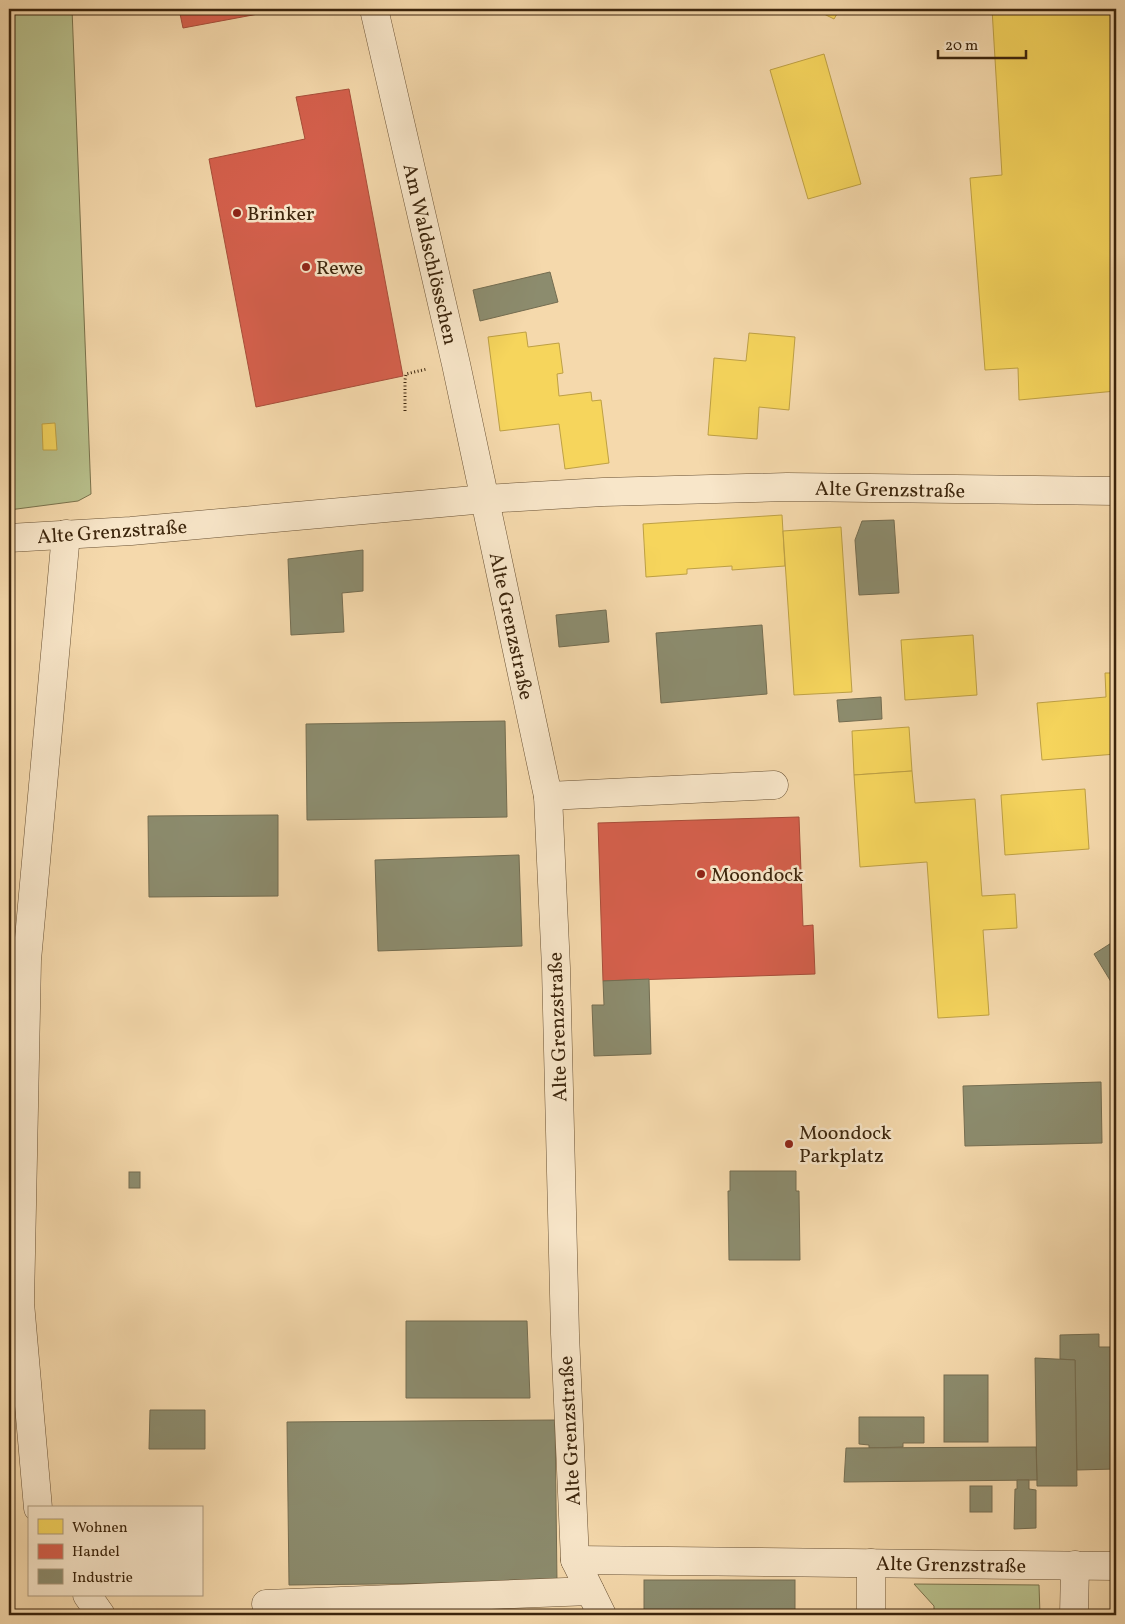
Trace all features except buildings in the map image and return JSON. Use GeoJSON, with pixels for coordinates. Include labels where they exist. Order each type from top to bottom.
{"type":"FeatureCollection","features":[{"type":"Feature","properties":{"kind":"street","name":"Am Waldschlösschen"},"geometry":{"type":"LineString","coordinates":[[374,9],[456,364],[485,499]]}},
{"type":"Feature","properties":{"kind":"street","name":"Alte Grenzstraße"},"geometry":{"type":"LineString","coordinates":[[9,538],[131,531],[485,499],[603,492],[787,487],[1116,491]]}},
{"type":"Feature","properties":{"kind":"street","name":"Alte Grenzstraße"},"geometry":{"type":"LineString","coordinates":[[485,499],[548,796],[556,968],[564,1334],[575,1560],[602,1615]]}},
{"type":"Feature","properties":{"kind":"street"},"geometry":{"type":"LineString","coordinates":[[38,1506],[20,1303],[27,960],[66,534]]}},
{"type":"Feature","properties":{"kind":"street"},"geometry":{"type":"LineString","coordinates":[[548,796],[774,785]]}},
{"type":"Feature","properties":{"kind":"street","name":"Alte Grenzstraße"},"geometry":{"type":"LineString","coordinates":[[575,1560],[1116,1566]]}},
{"type":"Feature","properties":{"kind":"street"},"geometry":{"type":"LineString","coordinates":[[871,1615],[872,1563]]}},
{"type":"Feature","properties":{"kind":"street"},"geometry":{"type":"LineString","coordinates":[[1074,1615],[1075,1565]]}},
{"type":"Feature","properties":{"kind":"street"},"geometry":{"type":"LineString","coordinates":[[266,1604],[590,1591]]}},
{"type":"Feature","properties":{"kind":"street"},"geometry":{"type":"LineString","coordinates":[[87,1596],[101,1615]]}},
{"type":"Feature","properties":{"kind":"path"},"geometry":{"type":"LineString","coordinates":[[405,411],[404,380],[406,374],[456,364]]}},
{"type":"Feature","properties":{"kind":"green space"},"geometry":{"type":"Polygon","coordinates":[[[9,9],[72,9],[91,494],[78,501],[9,510],[9,9]]]}},
{"type":"Feature","properties":{"kind":"green space"},"geometry":{"type":"Polygon","coordinates":[[[914,1584],[1039,1585],[1040,1615],[934,1615],[934,1606],[914,1584]]]}},
{"type":"Feature","properties":{"kind":"place","name":"Brinker"},"geometry":{"type":"Point","coordinates":[237,213]}},
{"type":"Feature","properties":{"kind":"place","name":"Rewe"},"geometry":{"type":"Point","coordinates":[306,267]}},
{"type":"Feature","properties":{"kind":"place","name":"Moondock"},"geometry":{"type":"Point","coordinates":[701,874]}},
{"type":"Feature","properties":{"kind":"place","name":"Moondock Parkplatz"},"geometry":{"type":"Point","coordinates":[789,1144]}}]}
